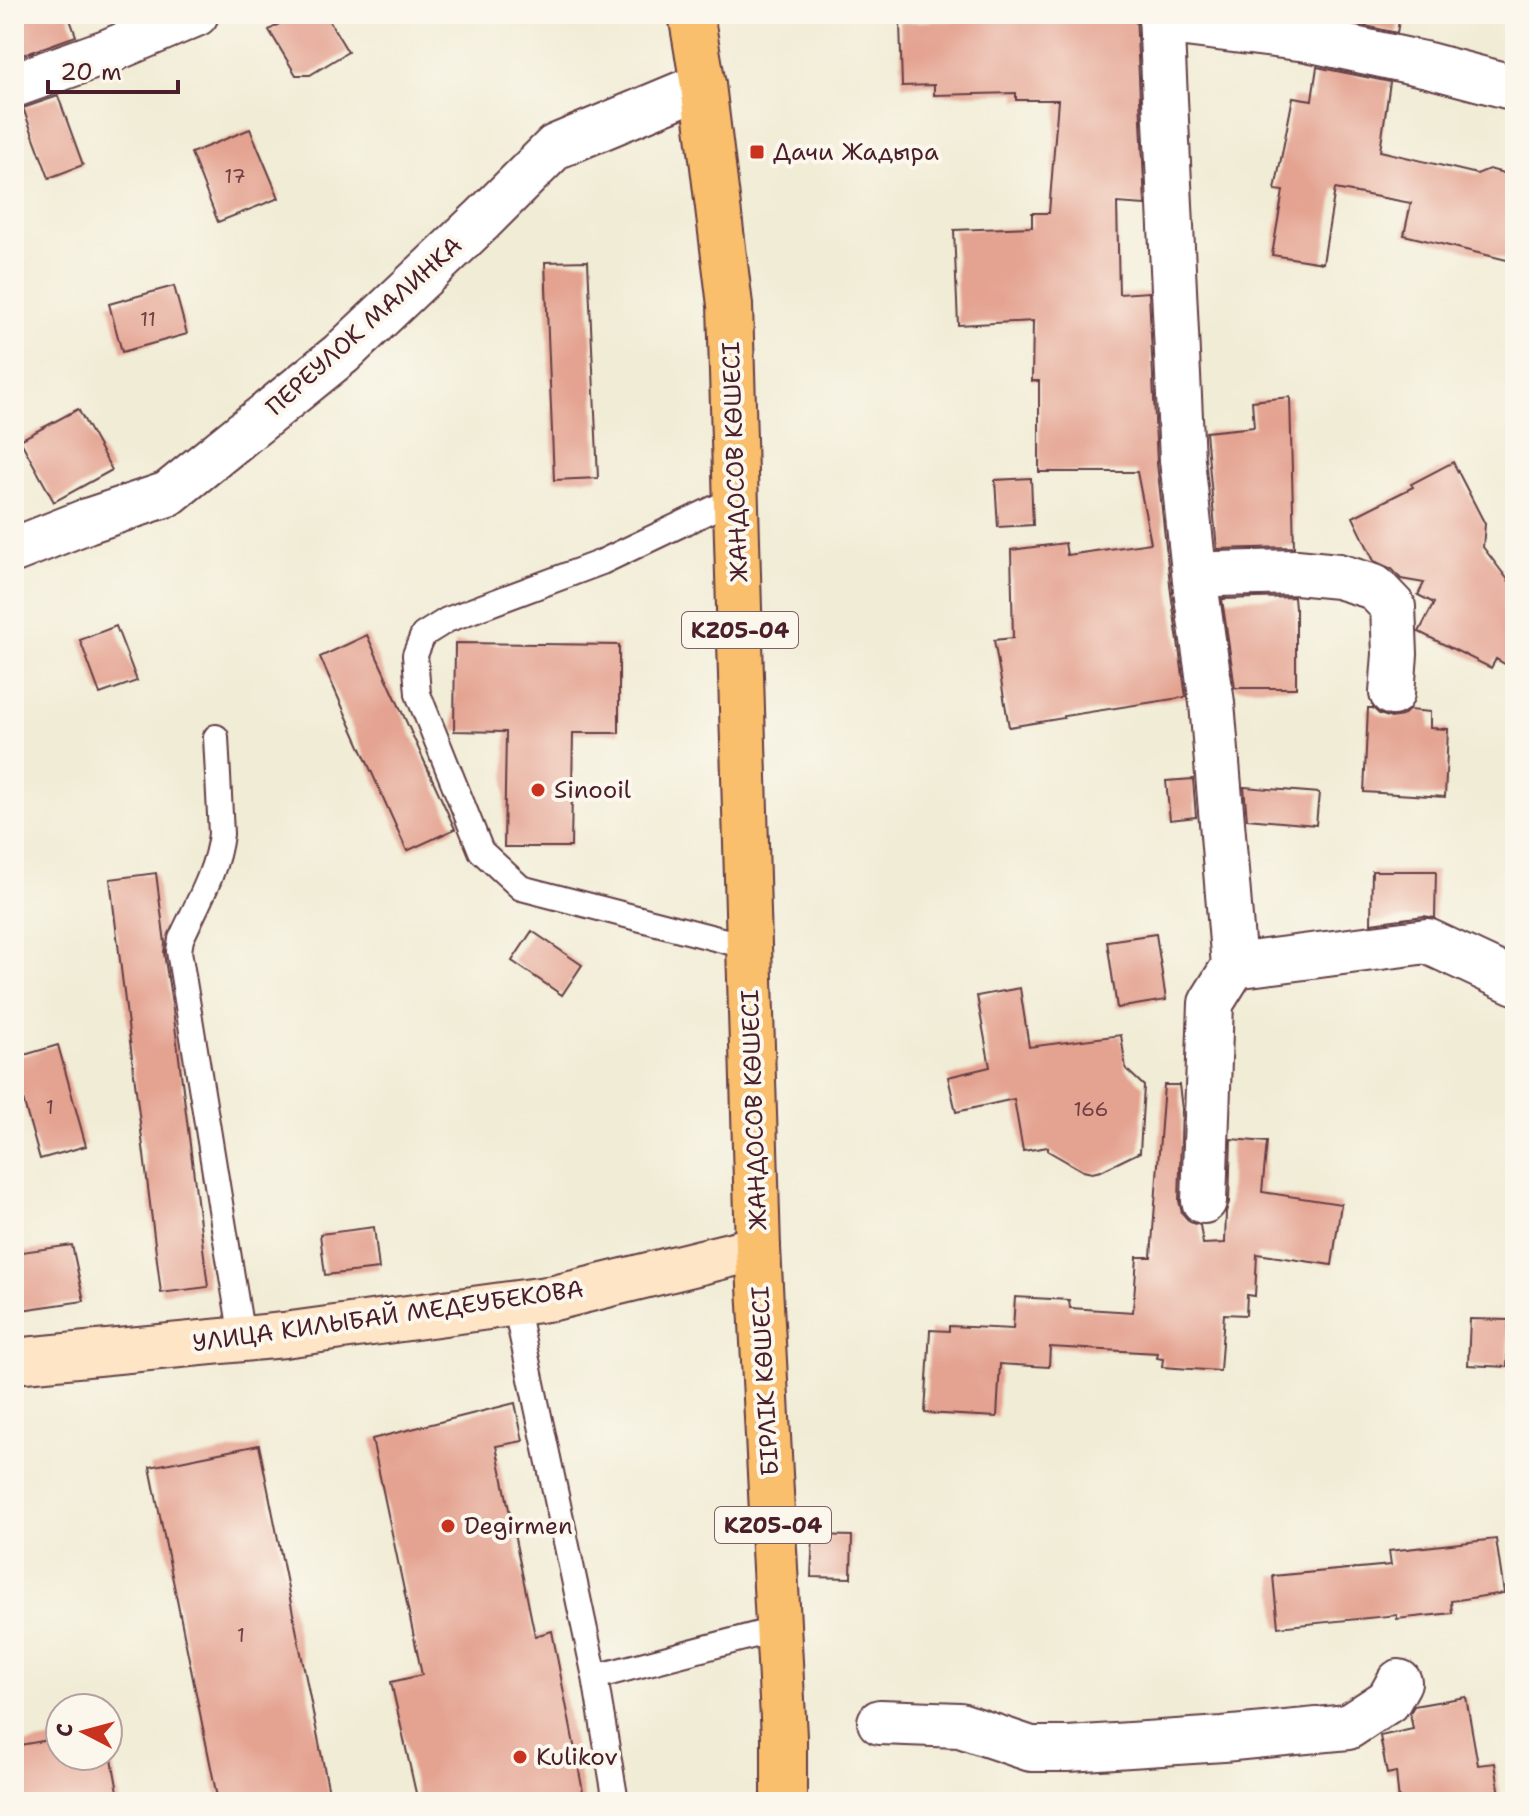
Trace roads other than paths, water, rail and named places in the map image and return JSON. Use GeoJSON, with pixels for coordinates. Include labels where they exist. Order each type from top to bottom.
{"type":"FeatureCollection","features":[{"type":"Feature","properties":{"kind":"main road","name":"ЖАНДОСОВ КӨШЕСІ"},"geometry":{"type":"LineString","coordinates":[[691,14],[703,85],[730,305],[758,1248]]}},
{"type":"Feature","properties":{"kind":"main road","name":"УЛИЦА КИЛЫБАЙ МЕДЕУБЕКОВА"},"geometry":{"type":"LineString","coordinates":[[14,1361],[284,1335],[515,1304],[554,1298],[758,1248]]}},
{"type":"Feature","properties":{"kind":"main road","name":"БІРЛІК КӨШЕСІ"},"geometry":{"type":"LineString","coordinates":[[758,1248],[784,1737],[784,1802]]}},
{"type":"Feature","properties":{"kind":"street"},"geometry":{"type":"LineString","coordinates":[[14,85],[109,51],[196,14]]}},
{"type":"Feature","properties":{"kind":"street"},"geometry":{"type":"LineString","coordinates":[[1204,1201],[1211,1003],[1234,966],[1212,703],[1182,460],[1161,18],[1319,41],[1515,88]]}},
{"type":"Feature","properties":{"kind":"street","name":"ПЕРЕУЛОК МАЛИНКА"},"geometry":{"type":"LineString","coordinates":[[14,550],[168,494],[341,354],[555,147],[703,85]]}},
{"type":"Feature","properties":{"kind":"street"},"geometry":{"type":"LineString","coordinates":[[1195,578],[1216,574],[1296,572],[1338,576],[1374,587],[1393,607],[1395,654],[1392,693]]}},
{"type":"Feature","properties":{"kind":"street"},"geometry":{"type":"LineString","coordinates":[[1234,966],[1427,941],[1515,982]]}},
{"type":"Feature","properties":{"kind":"street"},"geometry":{"type":"LineString","coordinates":[[880,1722],[960,1725],[1031,1749],[1223,1739],[1348,1727],[1389,1700],[1399,1682]]}},
{"type":"Feature","properties":{"kind":"lane"},"geometry":{"type":"LineString","coordinates":[[736,498],[602,562],[447,620],[423,635],[415,655],[418,694],[481,851],[521,888],[749,947]]}},
{"type":"Feature","properties":{"kind":"lane"},"geometry":{"type":"LineString","coordinates":[[216,737],[219,846],[216,860],[181,939],[179,951],[242,1338]]}},
{"type":"Feature","properties":{"kind":"lane"},"geometry":{"type":"LineString","coordinates":[[515,1304],[595,1677],[616,1802]]}},
{"type":"Feature","properties":{"kind":"lane"},"geometry":{"type":"LineString","coordinates":[[595,1677],[778,1629]]}},
{"type":"Feature","properties":{"kind":"place","name":"Дачи Жадыра"},"geometry":{"type":"Point","coordinates":[757,152]}},
{"type":"Feature","properties":{"kind":"place","name":"Sinooil"},"geometry":{"type":"Point","coordinates":[538,790]}},
{"type":"Feature","properties":{"kind":"place","name":"Degirmen"},"geometry":{"type":"Point","coordinates":[448,1526]}},
{"type":"Feature","properties":{"kind":"place","name":"Kulikov"},"geometry":{"type":"Point","coordinates":[520,1757]}}]}
